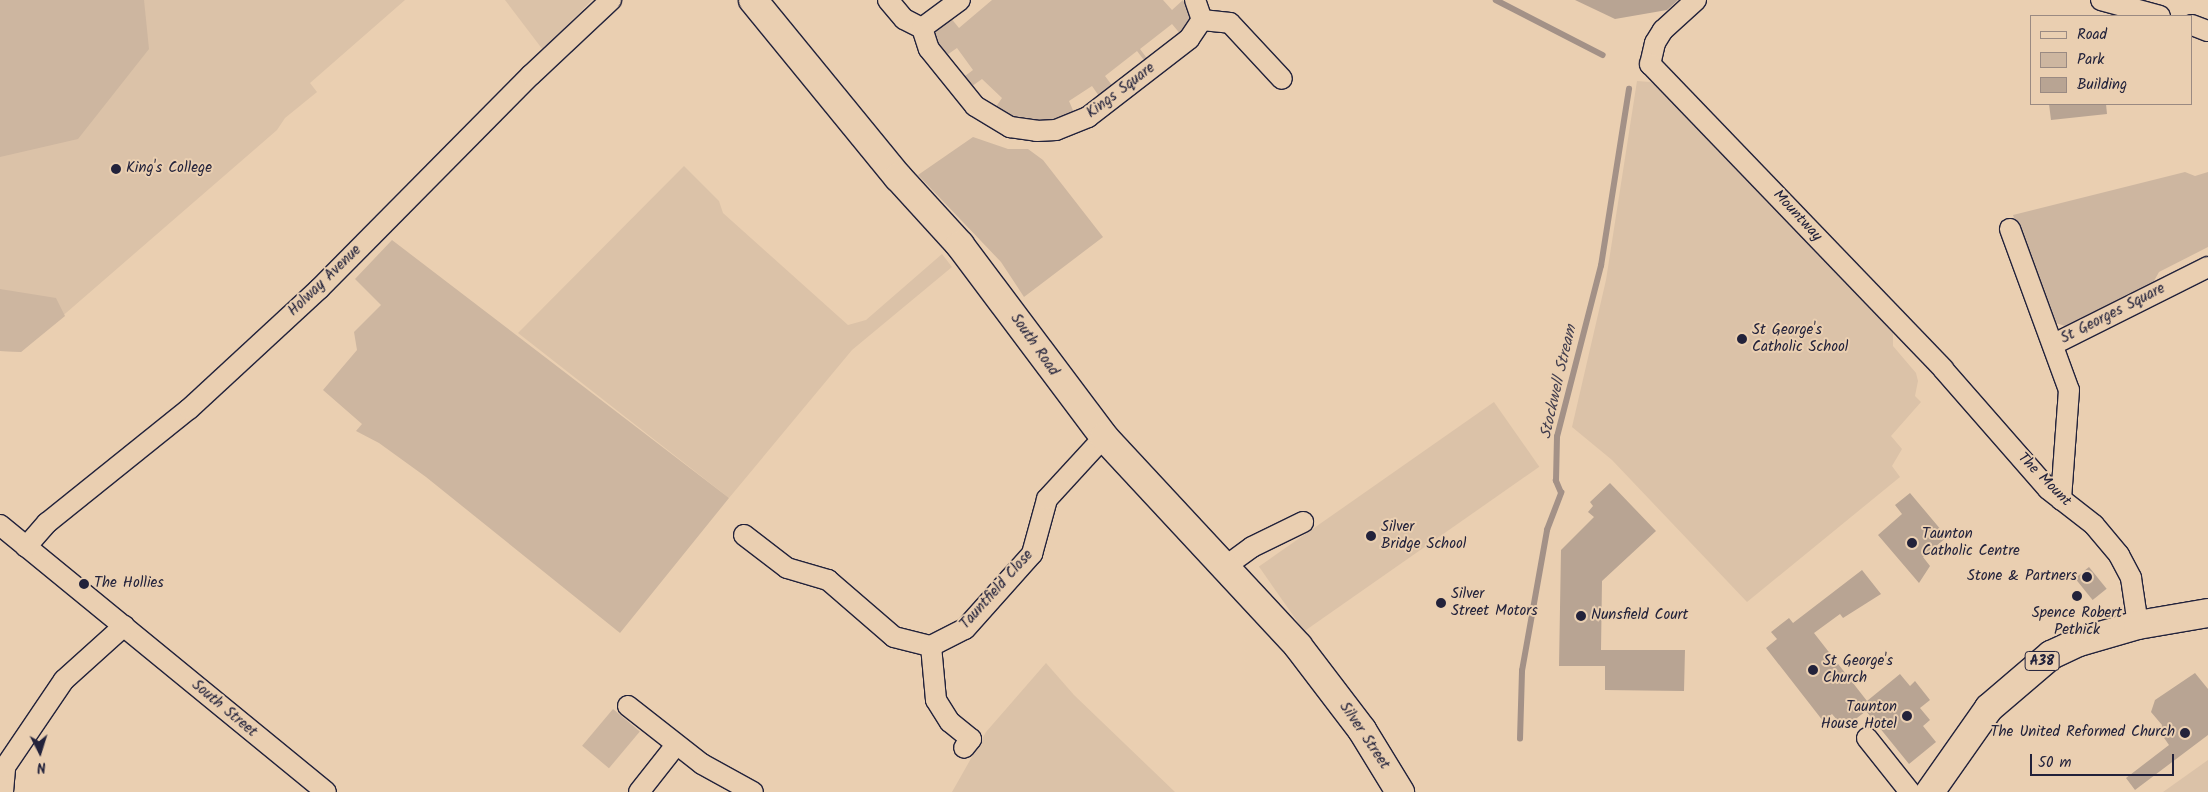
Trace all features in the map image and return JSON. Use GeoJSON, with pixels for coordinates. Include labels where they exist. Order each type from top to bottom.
{"type":"FeatureCollection","features":[{"type":"Feature","properties":{"kind":"main road","name":"South Road"},"geometry":{"type":"LineString","coordinates":[[753,0],[898,177],[960,245],[1104,437],[1226,566],[1325,681]]}},
{"type":"Feature","properties":{"kind":"main road","name":"A38"},"geometry":{"type":"LineString","coordinates":[[1930,792],[1989,708],[2016,681],[2050,655],[2079,642],[2138,625],[2208,613]]}},
{"type":"Feature","properties":{"kind":"main road","name":"Silver Street"},"geometry":{"type":"LineString","coordinates":[[1325,681],[1377,752],[1400,792]]}},
{"type":"Feature","properties":{"kind":"street","name":"Holway Avenue"},"geometry":{"type":"LineString","coordinates":[[26,547],[47,523],[189,409],[312,296],[611,0]]}},
{"type":"Feature","properties":{"kind":"street"},"geometry":{"type":"LineString","coordinates":[[888,0],[904,19],[922,28],[960,0]]}},
{"type":"Feature","properties":{"kind":"street"},"geometry":{"type":"LineString","coordinates":[[1196,0],[1202,20],[1230,24],[1282,79]]}},
{"type":"Feature","properties":{"kind":"street","name":"Mountway"},"geometry":{"type":"LineString","coordinates":[[1696,0],[1663,30],[1654,43],[1650,64],[1943,369]]}},
{"type":"Feature","properties":{"kind":"street"},"geometry":{"type":"LineString","coordinates":[[2101,0],[2156,15]]}},
{"type":"Feature","properties":{"kind":"street","name":"Kings Square"},"geometry":{"type":"LineString","coordinates":[[922,28],[929,49],[975,106],[1010,127],[1037,132],[1056,130],[1088,117],[1189,39],[1202,20]]}},
{"type":"Feature","properties":{"kind":"street"},"geometry":{"type":"LineString","coordinates":[[2193,25],[2208,32]]}},
{"type":"Feature","properties":{"kind":"street"},"geometry":{"type":"LineString","coordinates":[[2010,229],[2054,344]]}},
{"type":"Feature","properties":{"kind":"street","name":"St Georges Square"},"geometry":{"type":"LineString","coordinates":[[2061,500],[2069,390],[2054,344],[2208,267]]}},
{"type":"Feature","properties":{"kind":"street","name":"The Mount"},"geometry":{"type":"LineString","coordinates":[[1943,369],[2061,500],[2094,525],[2119,555],[2130,578],[2138,625]]}},
{"type":"Feature","properties":{"kind":"street","name":"Tauntfield Close"},"geometry":{"type":"LineString","coordinates":[[930,646],[965,629],[1032,554],[1047,499],[1104,437]]}},
{"type":"Feature","properties":{"kind":"street"},"geometry":{"type":"LineString","coordinates":[[1226,566],[1252,547],[1303,522]]}},
{"type":"Feature","properties":{"kind":"street","name":"South Street"},"geometry":{"type":"LineString","coordinates":[[0,525],[326,792]]}},
{"type":"Feature","properties":{"kind":"street"},"geometry":{"type":"LineString","coordinates":[[744,535],[787,568],[828,580],[888,634],[916,645],[930,646],[936,700],[950,722],[971,739],[964,748]]}},
{"type":"Feature","properties":{"kind":"street"},"geometry":{"type":"LineString","coordinates":[[3,792],[5,767],[64,680],[124,626]]}},
{"type":"Feature","properties":{"kind":"street"},"geometry":{"type":"LineString","coordinates":[[628,706],[719,775],[753,792]]}},
{"type":"Feature","properties":{"kind":"street"},"geometry":{"type":"LineString","coordinates":[[1867,738],[1910,792]]}},
{"type":"Feature","properties":{"kind":"street"},"geometry":{"type":"LineString","coordinates":[[639,792],[676,744]]}},
{"type":"Feature","properties":{"kind":"shaded area","name":"King's College"},"geometry":{"type":"Polygon","coordinates":[[[0,0],[405,0],[310,83],[317,92],[285,118],[277,130],[21,352],[0,351],[0,0]]]}},
{"type":"Feature","properties":{"kind":"shaded area"},"geometry":{"type":"Polygon","coordinates":[[[505,0],[592,0],[543,50],[505,0]]]}},
{"type":"Feature","properties":{"kind":"shaded area","name":"St George's Catholic School"},"geometry":{"type":"Polygon","coordinates":[[[1637,81],[1650,82],[1671,93],[1893,333],[1893,346],[1916,373],[1918,381],[1915,396],[1921,402],[1891,436],[1902,449],[1892,466],[1900,477],[1747,602],[1612,460],[1572,427],[1606,280],[1637,81]]]}},
{"type":"Feature","properties":{"kind":"shaded area"},"geometry":{"type":"Polygon","coordinates":[[[684,166],[719,201],[723,213],[848,325],[866,320],[942,254],[952,267],[852,350],[729,498],[518,333],[684,166]]]}},
{"type":"Feature","properties":{"kind":"shaded area","name":"Silver Bridge School"},"geometry":{"type":"Polygon","coordinates":[[[1494,402],[1539,467],[1304,631],[1259,567],[1494,402]]]}},
{"type":"Feature","properties":{"kind":"shaded area"},"geometry":{"type":"Polygon","coordinates":[[[1046,663],[1074,695],[1175,792],[952,792],[986,732],[1046,663]]]}},
{"type":"Feature","properties":{"kind":"shaded area"},"geometry":{"type":"Polygon","coordinates":[[[2208,760],[2208,792],[2163,792],[2208,760]]]}},
{"type":"Feature","properties":{"kind":"green space"},"geometry":{"type":"Polygon","coordinates":[[[0,0],[144,0],[149,49],[78,139],[0,157],[0,0]]]}},
{"type":"Feature","properties":{"kind":"green space"},"geometry":{"type":"Polygon","coordinates":[[[992,0],[1163,0],[1172,10],[1183,0],[1192,20],[1182,36],[1172,24],[1140,49],[1149,61],[1147,64],[1137,51],[1105,76],[1114,88],[1101,99],[1092,86],[1069,101],[1075,115],[1054,121],[1027,122],[993,111],[1002,98],[982,79],[968,89],[961,79],[973,70],[957,48],[944,57],[934,37],[938,26],[950,17],[959,28],[992,0]]]}},
{"type":"Feature","properties":{"kind":"green space"},"geometry":{"type":"Polygon","coordinates":[[[973,137],[1008,149],[1028,149],[1043,160],[1103,237],[1024,297],[1001,262],[918,175],[973,137]]]}},
{"type":"Feature","properties":{"kind":"green space"},"geometry":{"type":"Polygon","coordinates":[[[2185,172],[2195,176],[2208,172],[2208,247],[2159,272],[2154,281],[2065,326],[2053,322],[2013,215],[2185,172]]]}},
{"type":"Feature","properties":{"kind":"green space"},"geometry":{"type":"Polygon","coordinates":[[[392,240],[729,498],[620,633],[426,477],[379,443],[356,431],[362,424],[323,390],[357,350],[354,332],[381,305],[355,279],[392,240]]]}},
{"type":"Feature","properties":{"kind":"green space"},"geometry":{"type":"Polygon","coordinates":[[[0,289],[56,298],[65,316],[21,352],[0,351],[0,289]]]}},
{"type":"Feature","properties":{"kind":"green space"},"geometry":{"type":"Polygon","coordinates":[[[613,709],[640,731],[609,768],[582,746],[613,709]]]}},
{"type":"Feature","properties":{"kind":"building"},"geometry":{"type":"Polygon","coordinates":[[[1575,0],[1678,0],[1667,10],[1615,19],[1575,0]]]}},
{"type":"Feature","properties":{"kind":"building"},"geometry":{"type":"Polygon","coordinates":[[[2049,105],[2106,105],[2107,114],[2051,120],[2049,105]]]}},
{"type":"Feature","properties":{"kind":"building","name":"Nunsfield Court"},"geometry":{"type":"Polygon","coordinates":[[[1610,483],[1656,531],[1602,581],[1601,650],[1685,650],[1684,691],[1605,690],[1605,666],[1559,666],[1561,550],[1594,517],[1588,512],[1593,506],[1590,502],[1610,483]]]}},
{"type":"Feature","properties":{"kind":"building","name":"Taunton Catholic Centre"},"geometry":{"type":"Polygon","coordinates":[[[1910,493],[1947,537],[1923,557],[1930,566],[1919,583],[1878,535],[1902,514],[1895,505],[1910,493]]]}},
{"type":"Feature","properties":{"kind":"building","name":"Stone & Partners"},"geometry":{"type":"Polygon","coordinates":[[[2089,567],[2107,589],[2093,600],[2075,578],[2089,567]]]}},
{"type":"Feature","properties":{"kind":"building","name":"St George's Church"},"geometry":{"type":"Polygon","coordinates":[[[1862,570],[1881,594],[1843,618],[1840,614],[1814,633],[1867,701],[1900,674],[1910,686],[1915,681],[1930,700],[1920,708],[1930,720],[1923,726],[1936,742],[1909,764],[1866,711],[1844,728],[1832,714],[1823,721],[1766,648],[1777,639],[1771,632],[1789,618],[1793,623],[1862,570]]]}},
{"type":"Feature","properties":{"kind":"building","name":"The United Reformed Church"},"geometry":{"type":"Polygon","coordinates":[[[2195,673],[2208,689],[2208,735],[2135,790],[2126,778],[2169,745],[2160,732],[2162,725],[2151,712],[2155,700],[2195,673]]]}},
{"type":"Feature","properties":{"kind":"waterway","name":"Stockwell Stream"},"geometry":{"type":"LineString","coordinates":[[1496,0],[1603,55]]}},
{"type":"Feature","properties":{"kind":"waterway","name":"Stockwell Stream"},"geometry":{"type":"LineString","coordinates":[[1520,739],[1522,671],[1547,530],[1561,493],[1556,481],[1557,437],[1601,266],[1629,89]]}},
{"type":"Feature","properties":{"kind":"place","name":"King's College"},"geometry":{"type":"Point","coordinates":[116,169]}},
{"type":"Feature","properties":{"kind":"place","name":"St George's Catholic School"},"geometry":{"type":"Point","coordinates":[1742,339]}},
{"type":"Feature","properties":{"kind":"place","name":"Silver Bridge School"},"geometry":{"type":"Point","coordinates":[1371,536]}},
{"type":"Feature","properties":{"kind":"place","name":"Taunton Catholic Centre"},"geometry":{"type":"Point","coordinates":[1912,543]}},
{"type":"Feature","properties":{"kind":"place","name":"Stone & Partners"},"geometry":{"type":"Point","coordinates":[2087,577]}},
{"type":"Feature","properties":{"kind":"place","name":"The Hollies"},"geometry":{"type":"Point","coordinates":[84,584]}},
{"type":"Feature","properties":{"kind":"place","name":"Spence Robert Pethick"},"geometry":{"type":"Point","coordinates":[2077,596]}},
{"type":"Feature","properties":{"kind":"place","name":"Silver Street Motors"},"geometry":{"type":"Point","coordinates":[1441,603]}},
{"type":"Feature","properties":{"kind":"place","name":"Nunsfield Court"},"geometry":{"type":"Point","coordinates":[1581,616]}},
{"type":"Feature","properties":{"kind":"place","name":"St George's Church"},"geometry":{"type":"Point","coordinates":[1813,670]}},
{"type":"Feature","properties":{"kind":"place","name":"Taunton House Hotel"},"geometry":{"type":"Point","coordinates":[1907,716]}},
{"type":"Feature","properties":{"kind":"place","name":"The United Reformed Church"},"geometry":{"type":"Point","coordinates":[2185,733]}}]}
